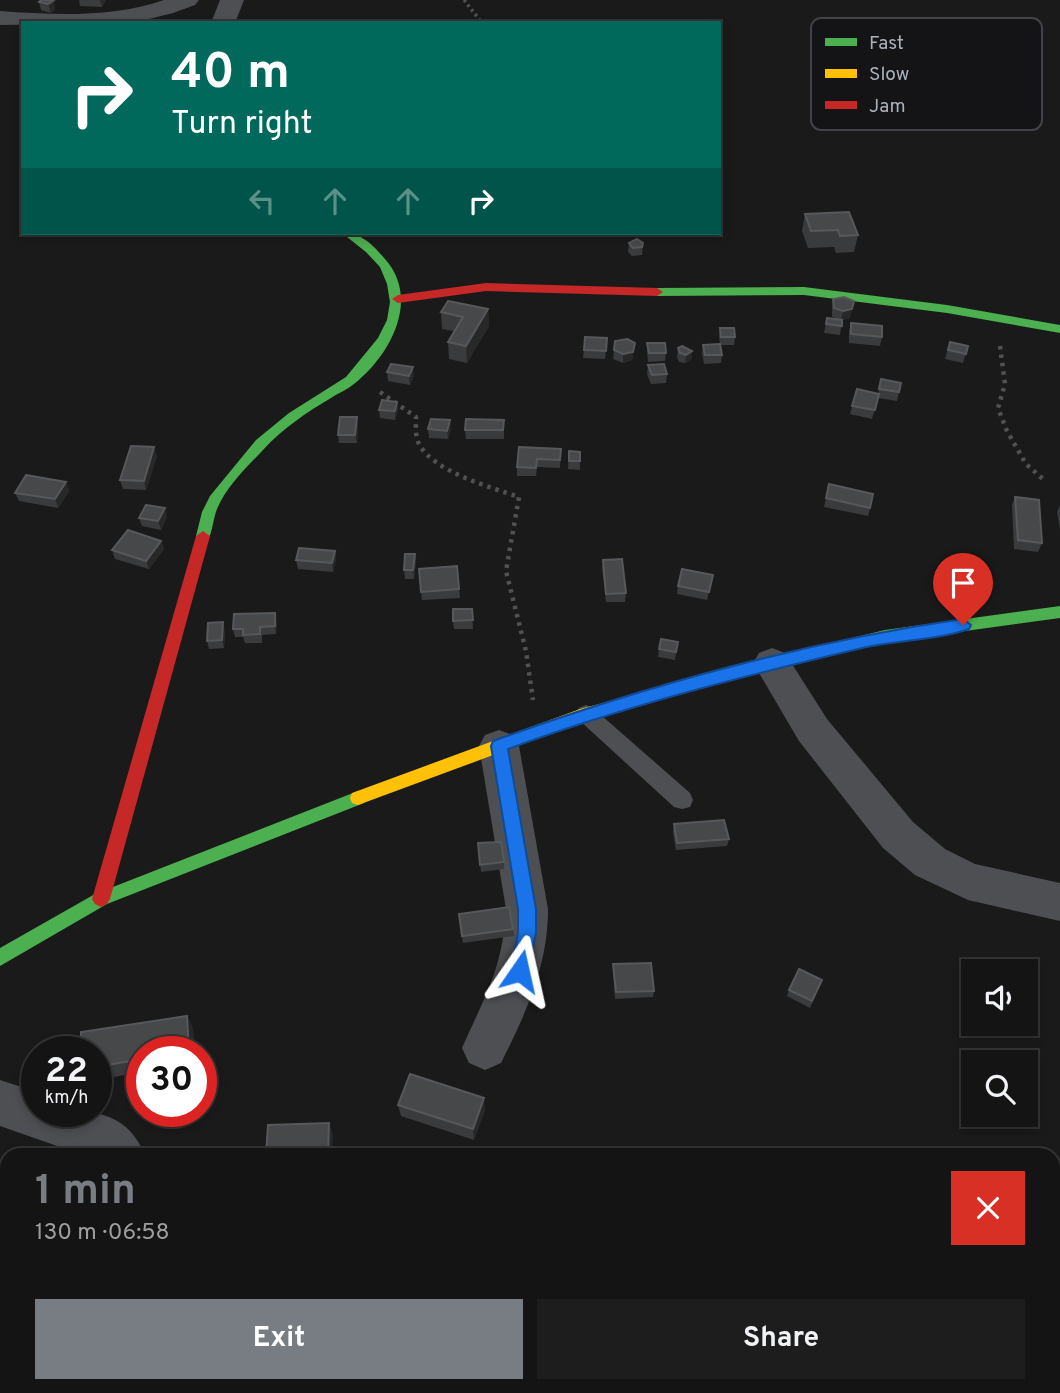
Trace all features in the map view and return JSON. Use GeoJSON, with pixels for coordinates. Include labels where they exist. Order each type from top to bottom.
{"type":"FeatureCollection","features":[{"type":"Feature","properties":{"kind":"street"},"geometry":{"type":"LineString","coordinates":[[87,21],[155,12],[187,0]]}},
{"type":"Feature","properties":{"kind":"street"},"geometry":{"type":"LineString","coordinates":[[224,21],[232,0]]}},
{"type":"Feature","properties":{"kind":"street"},"geometry":{"type":"LineString","coordinates":[[0,18],[52,21]]}},
{"type":"Feature","properties":{"kind":"street"},"geometry":{"type":"LineString","coordinates":[[101,899],[212,504],[266,438],[323,396],[353,379],[390,332],[398,299],[392,280],[379,258],[351,235]]}},
{"type":"Feature","properties":{"kind":"street"},"geometry":{"type":"LineString","coordinates":[[398,299],[486,287],[524,286],[662,292],[779,290],[870,298],[996,317],[1060,330]]}},
{"type":"Feature","properties":{"kind":"street"},"geometry":{"type":"LineString","coordinates":[[0,958],[101,899],[586,714],[772,663],[885,636],[1060,612]]}},
{"type":"Feature","properties":{"kind":"street"},"geometry":{"type":"LineString","coordinates":[[772,663],[813,730],[898,835],[919,853],[930,862],[968,881],[1060,902]]}},
{"type":"Feature","properties":{"kind":"street"},"geometry":{"type":"LineString","coordinates":[[485,1048],[516,986],[527,933],[518,739]]}},
{"type":"Feature","properties":{"kind":"street"},"geometry":{"type":"LineString","coordinates":[[0,1103],[105,1139],[114,1148]]}},
{"type":"Feature","properties":{"kind":"lane"},"geometry":{"type":"LineString","coordinates":[[586,714],[682,800]]}},
{"type":"Feature","properties":{"kind":"path"},"geometry":{"type":"LineString","coordinates":[[464,0],[480,21]]}},
{"type":"Feature","properties":{"kind":"path"},"geometry":{"type":"LineString","coordinates":[[996,317],[1005,384],[999,408],[1007,431],[1026,464],[1044,480]]}},
{"type":"Feature","properties":{"kind":"path"},"geometry":{"type":"LineString","coordinates":[[353,379],[390,396],[416,417],[420,446],[450,470],[519,497],[506,571],[526,651],[518,739]]}},
{"type":"Feature","properties":{"kind":"building"},"geometry":{"type":"Polygon","coordinates":[[[53,1],[48,4],[39,2],[53,1]]]}},
{"type":"Feature","properties":{"kind":"building"},"geometry":{"type":"Polygon","coordinates":[[[849,212],[858,235],[840,236],[838,230],[811,231],[805,214],[849,212]]]}},
{"type":"Feature","properties":{"kind":"building"},"geometry":{"type":"Polygon","coordinates":[[[637,239],[643,243],[642,247],[633,248],[629,243],[637,239]]]}},
{"type":"Feature","properties":{"kind":"building"},"geometry":{"type":"Polygon","coordinates":[[[844,297],[854,301],[852,309],[843,311],[834,308],[833,299],[844,297]]]}},
{"type":"Feature","properties":{"kind":"building"},"geometry":{"type":"Polygon","coordinates":[[[448,301],[488,309],[466,346],[448,342],[463,317],[441,312],[448,301]]]}},
{"type":"Feature","properties":{"kind":"building"},"geometry":{"type":"Polygon","coordinates":[[[827,318],[842,320],[842,326],[826,324],[827,318]]]}},
{"type":"Feature","properties":{"kind":"building"},"geometry":{"type":"Polygon","coordinates":[[[851,323],[882,326],[882,337],[851,334],[851,323]]]}},
{"type":"Feature","properties":{"kind":"building"},"geometry":{"type":"Polygon","coordinates":[[[720,328],[734,328],[735,337],[721,337],[720,328]]]}},
{"type":"Feature","properties":{"kind":"building"},"geometry":{"type":"Polygon","coordinates":[[[585,337],[607,338],[606,351],[584,350],[585,337]]]}},
{"type":"Feature","properties":{"kind":"building"},"geometry":{"type":"Polygon","coordinates":[[[627,339],[635,343],[633,352],[623,354],[614,350],[615,341],[627,339]]]}},
{"type":"Feature","properties":{"kind":"building"},"geometry":{"type":"Polygon","coordinates":[[[950,342],[968,346],[966,354],[948,350],[950,342]]]}},
{"type":"Feature","properties":{"kind":"building"},"geometry":{"type":"Polygon","coordinates":[[[647,343],[665,343],[666,353],[649,353],[647,343]]]}},
{"type":"Feature","properties":{"kind":"building"},"geometry":{"type":"Polygon","coordinates":[[[720,344],[722,355],[705,355],[703,345],[720,344]]]}},
{"type":"Feature","properties":{"kind":"building"},"geometry":{"type":"Polygon","coordinates":[[[682,346],[692,351],[686,355],[680,353],[678,348],[682,346]]]}},
{"type":"Feature","properties":{"kind":"building"},"geometry":{"type":"Polygon","coordinates":[[[391,364],[413,367],[409,376],[387,372],[391,364]]]}},
{"type":"Feature","properties":{"kind":"building"},"geometry":{"type":"Polygon","coordinates":[[[664,364],[667,374],[652,375],[648,365],[664,364]]]}},
{"type":"Feature","properties":{"kind":"building"},"geometry":{"type":"Polygon","coordinates":[[[881,379],[901,383],[899,392],[879,389],[881,379]]]}},
{"type":"Feature","properties":{"kind":"building"},"geometry":{"type":"Polygon","coordinates":[[[857,389],[879,394],[875,410],[852,406],[857,389]]]}},
{"type":"Feature","properties":{"kind":"building"},"geometry":{"type":"Polygon","coordinates":[[[382,400],[397,402],[395,411],[379,410],[382,400]]]}},
{"type":"Feature","properties":{"kind":"building"},"geometry":{"type":"Polygon","coordinates":[[[340,417],[357,417],[355,435],[338,435],[340,417]]]}},
{"type":"Feature","properties":{"kind":"building"},"geometry":{"type":"Polygon","coordinates":[[[431,419],[450,420],[447,431],[428,429],[431,419]]]}},
{"type":"Feature","properties":{"kind":"building"},"geometry":{"type":"Polygon","coordinates":[[[466,419],[504,420],[503,430],[465,430],[466,419]]]}},
{"type":"Feature","properties":{"kind":"building"},"geometry":{"type":"Polygon","coordinates":[[[131,446],[154,447],[144,481],[120,480],[131,446]]]}},
{"type":"Feature","properties":{"kind":"building"},"geometry":{"type":"Polygon","coordinates":[[[519,447],[561,449],[560,460],[537,459],[536,468],[517,467],[519,447]]]}},
{"type":"Feature","properties":{"kind":"building"},"geometry":{"type":"Polygon","coordinates":[[[569,451],[580,452],[580,461],[569,461],[569,451]]]}},
{"type":"Feature","properties":{"kind":"building"},"geometry":{"type":"Polygon","coordinates":[[[26,475],[66,482],[55,499],[15,493],[26,475]]]}},
{"type":"Feature","properties":{"kind":"building"},"geometry":{"type":"Polygon","coordinates":[[[829,484],[873,494],[870,508],[826,498],[829,484]]]}},
{"type":"Feature","properties":{"kind":"building"},"geometry":{"type":"Polygon","coordinates":[[[1015,497],[1039,500],[1042,543],[1018,540],[1015,497]]]}},
{"type":"Feature","properties":{"kind":"building"},"geometry":{"type":"Polygon","coordinates":[[[146,505],[165,508],[158,521],[139,518],[146,505]]]}},
{"type":"Feature","properties":{"kind":"building"},"geometry":{"type":"Polygon","coordinates":[[[128,530],[161,541],[146,561],[112,550],[128,530]]]}},
{"type":"Feature","properties":{"kind":"building"},"geometry":{"type":"Polygon","coordinates":[[[299,548],[335,551],[332,563],[296,560],[299,548]]]}},
{"type":"Feature","properties":{"kind":"building"},"geometry":{"type":"Polygon","coordinates":[[[405,554],[415,554],[413,570],[404,570],[405,554]]]}},
{"type":"Feature","properties":{"kind":"building"},"geometry":{"type":"Polygon","coordinates":[[[622,559],[626,593],[606,594],[603,560],[622,559]]]}},
{"type":"Feature","properties":{"kind":"building"},"geometry":{"type":"Polygon","coordinates":[[[457,566],[459,589],[421,592],[419,569],[457,566]]]}},
{"type":"Feature","properties":{"kind":"building"},"geometry":{"type":"Polygon","coordinates":[[[682,569],[713,575],[709,592],[678,586],[682,569]]]}},
{"type":"Feature","properties":{"kind":"building"},"geometry":{"type":"Polygon","coordinates":[[[453,609],[472,609],[473,620],[453,621],[453,609]]]}},
{"type":"Feature","properties":{"kind":"building"},"geometry":{"type":"Polygon","coordinates":[[[275,613],[275,626],[260,627],[260,634],[243,635],[243,629],[233,629],[234,614],[275,613]]]}},
{"type":"Feature","properties":{"kind":"building"},"geometry":{"type":"Polygon","coordinates":[[[223,622],[222,640],[207,641],[208,623],[223,622]]]}},
{"type":"Feature","properties":{"kind":"building"},"geometry":{"type":"Polygon","coordinates":[[[661,639],[678,642],[676,652],[659,649],[661,639]]]}},
{"type":"Feature","properties":{"kind":"building"},"geometry":{"type":"Polygon","coordinates":[[[724,820],[729,839],[677,843],[674,824],[724,820]]]}},
{"type":"Feature","properties":{"kind":"building"},"geometry":{"type":"Polygon","coordinates":[[[501,842],[504,862],[480,865],[478,843],[501,842]]]}},
{"type":"Feature","properties":{"kind":"building"},"geometry":{"type":"Polygon","coordinates":[[[509,907],[513,929],[462,936],[459,914],[509,907]]]}},
{"type":"Feature","properties":{"kind":"building"},"geometry":{"type":"Polygon","coordinates":[[[651,963],[654,991],[616,992],[613,964],[651,963]]]}},
{"type":"Feature","properties":{"kind":"building"},"geometry":{"type":"Polygon","coordinates":[[[799,969],[822,980],[812,1001],[789,990],[799,969]]]}},
{"type":"Feature","properties":{"kind":"building"},"geometry":{"type":"Polygon","coordinates":[[[187,1016],[188,1036],[126,1036],[126,1062],[112,1064],[112,1036],[81,1036],[81,1032],[187,1016]]]}},
{"type":"Feature","properties":{"kind":"building"},"geometry":{"type":"Polygon","coordinates":[[[410,1074],[484,1098],[473,1129],[398,1105],[410,1074]]]}},
{"type":"Feature","properties":{"kind":"building"},"geometry":{"type":"Polygon","coordinates":[[[329,1123],[328,1148],[266,1148],[268,1125],[329,1123]]]}},
{"type":"Feature","properties":{"kind":"traffic: fast"},"geometry":{"type":"LineString","coordinates":[[203,536],[215,499],[261,443],[293,416],[351,380],[385,339],[393,320],[396,302],[393,284],[385,266],[370,249],[351,235]]}},
{"type":"Feature","properties":{"kind":"traffic: fast"},"geometry":{"type":"LineString","coordinates":[[657,292],[804,291],[947,309],[1060,329]]}},
{"type":"Feature","properties":{"kind":"traffic: fast"},"geometry":{"type":"LineString","coordinates":[[626,703],[772,663],[885,636],[1060,612]]}},
{"type":"Feature","properties":{"kind":"traffic: fast"},"geometry":{"type":"LineString","coordinates":[[0,958],[101,899],[358,798]]}},
{"type":"Feature","properties":{"kind":"traffic: slow"},"geometry":{"type":"LineString","coordinates":[[358,798],[586,714],[626,703]]}},
{"type":"Feature","properties":{"kind":"traffic: jam"},"geometry":{"type":"LineString","coordinates":[[398,299],[486,287],[657,292]]}},
{"type":"Feature","properties":{"kind":"traffic: jam"},"geometry":{"type":"LineString","coordinates":[[101,899],[203,536]]}},
{"type":"Feature","properties":{"kind":"route"},"geometry":{"type":"LineString","coordinates":[[520,971],[527,933],[527,909],[499,746],[586,714],[772,663],[885,636],[963,625]]}}]}
